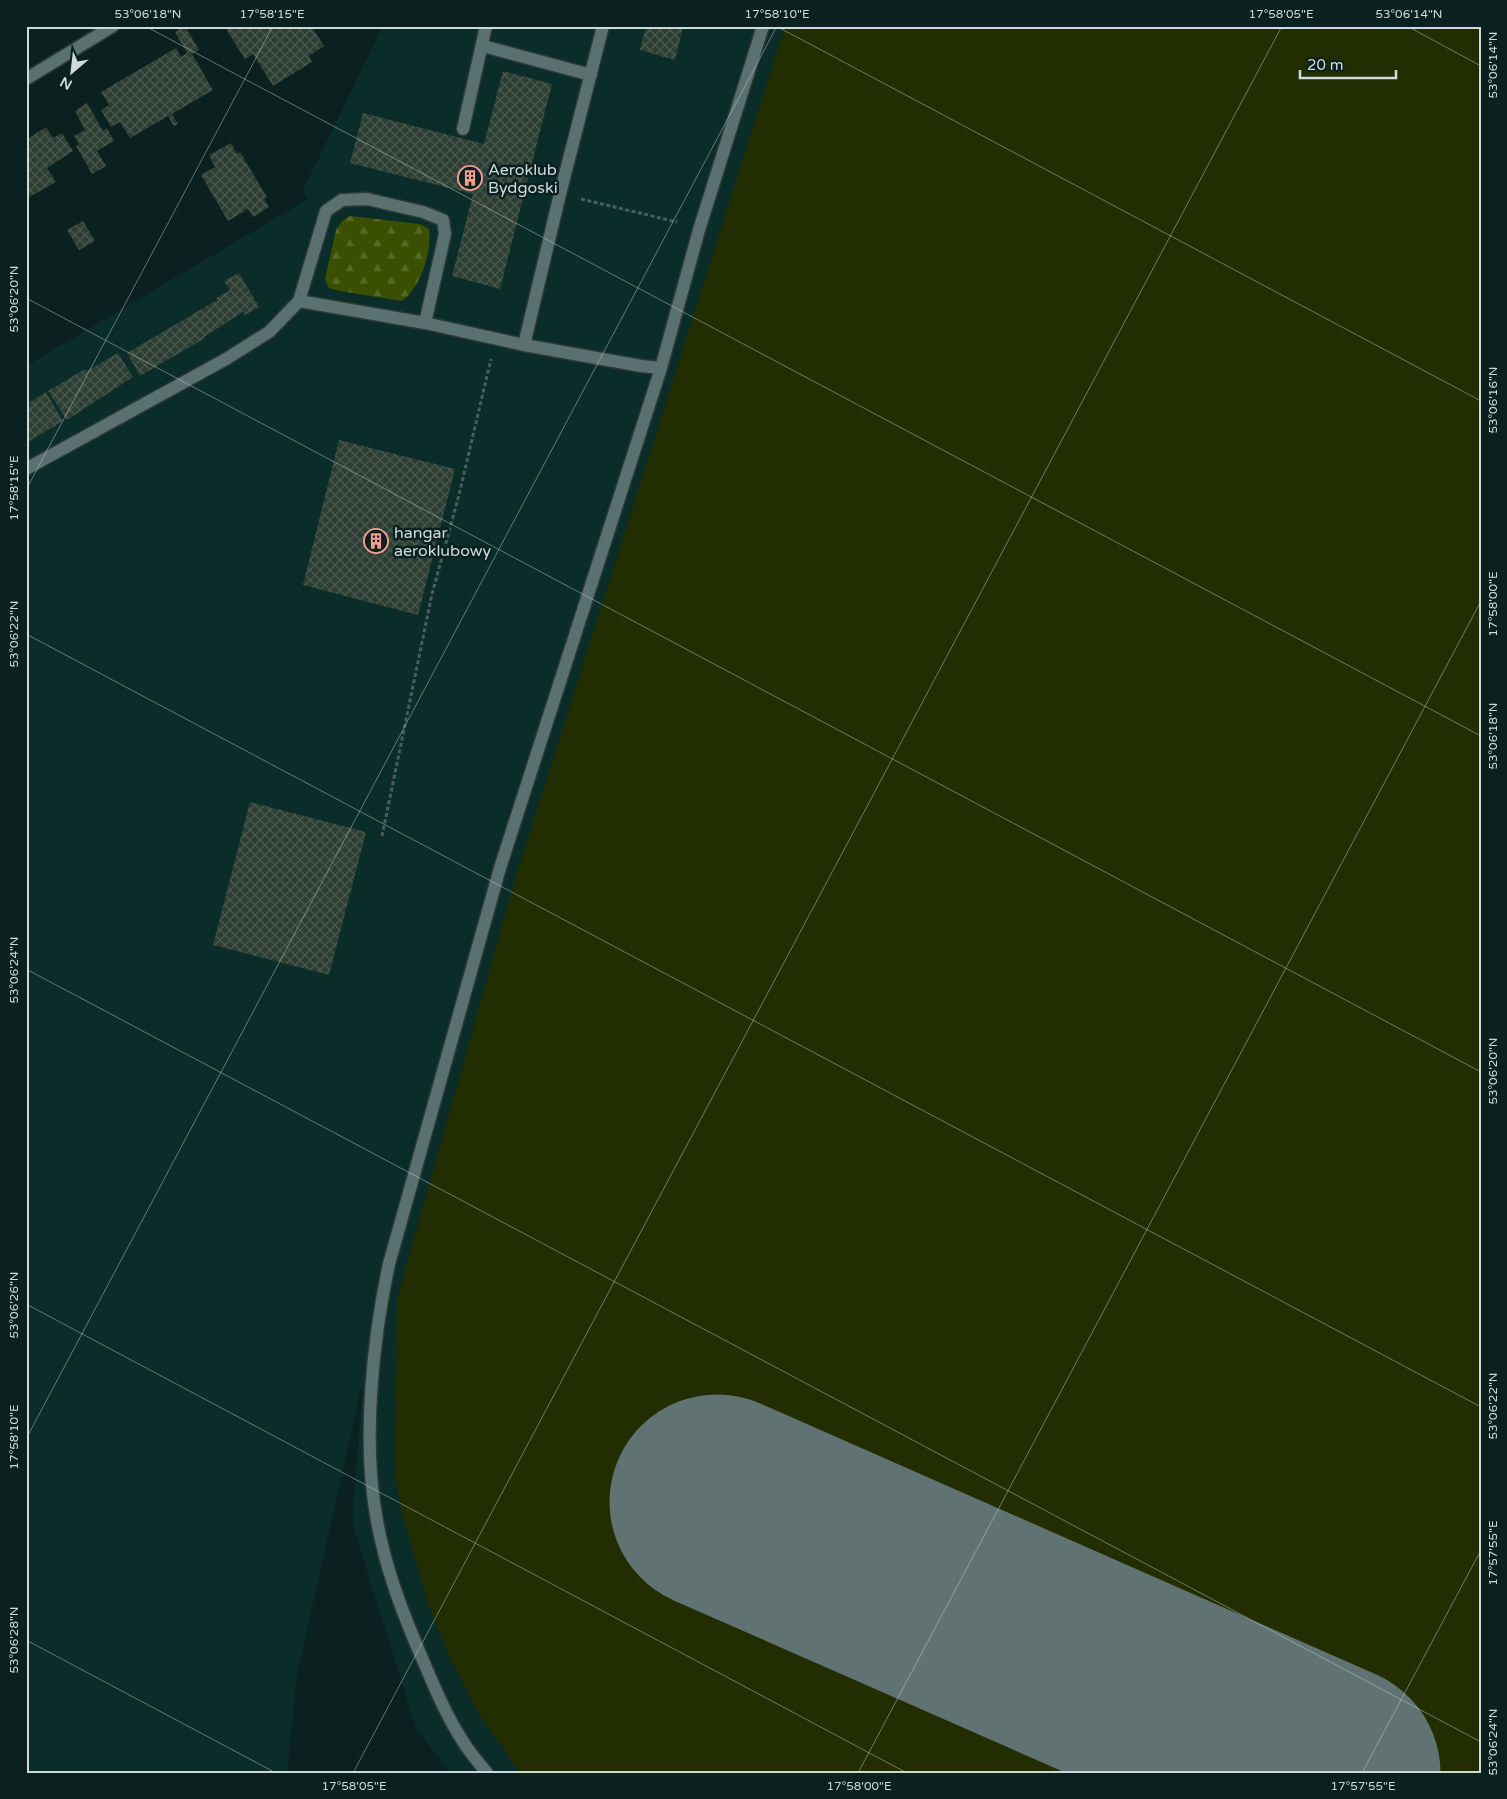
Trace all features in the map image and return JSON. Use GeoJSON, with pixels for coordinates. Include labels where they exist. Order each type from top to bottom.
{"type":"FeatureCollection","features":[{"type":"Feature","properties":{"kind":"street"},"geometry":{"type":"LineString","coordinates":[[26,79],[113,26]]}},
{"type":"Feature","properties":{"kind":"street"},"geometry":{"type":"LineString","coordinates":[[463,129],[486,26]]}},
{"type":"Feature","properties":{"kind":"street"},"geometry":{"type":"LineString","coordinates":[[524,345],[560,194],[604,26]]}},
{"type":"Feature","properties":{"kind":"street"},"geometry":{"type":"LineString","coordinates":[[487,1773],[463,1742],[436,1691],[399,1605],[384,1550],[375,1510],[371,1464],[371,1410],[378,1316],[389,1264],[500,868],[661,368],[699,230],[764,26]]}},
{"type":"Feature","properties":{"kind":"street"},"geometry":{"type":"LineString","coordinates":[[482,46],[591,75]]}},
{"type":"Feature","properties":{"kind":"street"},"geometry":{"type":"LineString","coordinates":[[26,469],[226,359],[269,332],[299,301],[326,211],[342,200],[367,199],[423,212],[442,220],[445,234],[425,323]]}},
{"type":"Feature","properties":{"kind":"street"},"geometry":{"type":"LineString","coordinates":[[299,301],[425,323],[524,345],[661,368]]}},
{"type":"Feature","properties":{"kind":"path"},"geometry":{"type":"LineString","coordinates":[[560,194],[682,223],[699,230]]}},
{"type":"Feature","properties":{"kind":"path"},"geometry":{"type":"LineString","coordinates":[[382,836],[432,594],[492,355]]}},
{"type":"Feature","properties":{"kind":"shaded area"},"geometry":{"type":"Polygon","coordinates":[[[383,26],[1481,26],[1481,1773],[450,1773],[416,1728],[352,1522],[363,1380],[297,1674],[287,1773],[26,1773],[26,366],[308,199],[303,190],[383,26]]]}},
{"type":"Feature","properties":{"kind":"green space"},"geometry":{"type":"Polygon","coordinates":[[[785,26],[1481,26],[1481,1773],[520,1773],[480,1716],[450,1658],[427,1601],[401,1509],[395,1476],[397,1299],[516,876],[785,26]]]}},
{"type":"Feature","properties":{"kind":"green space"},"geometry":{"type":"Polygon","coordinates":[[[350,216],[420,224],[429,229],[429,248],[424,268],[415,287],[402,301],[329,288],[325,279],[336,230],[342,221],[350,216]]]}},
{"type":"Feature","properties":{"kind":"building"},"geometry":{"type":"Polygon","coordinates":[[[185,26],[199,50],[192,54],[213,90],[172,114],[178,124],[174,126],[168,116],[130,138],[120,122],[111,127],[101,110],[109,105],[101,92],[176,48],[181,57],[187,53],[175,32],[185,26]]]}},
{"type":"Feature","properties":{"kind":"building"},"geometry":{"type":"Polygon","coordinates":[[[224,26],[311,26],[324,46],[309,56],[312,62],[273,86],[253,54],[245,59],[224,26]]]}},
{"type":"Feature","properties":{"kind":"building"},"geometry":{"type":"Polygon","coordinates":[[[646,26],[683,27],[675,60],[640,50],[646,26]]]}},
{"type":"Feature","properties":{"kind":"building","name":"Aeroklub Bydgoski"},"geometry":{"type":"Polygon","coordinates":[[[503,71],[552,84],[500,289],[452,276],[473,194],[350,163],[363,113],[484,144],[503,71]]]}},
{"type":"Feature","properties":{"kind":"building"},"geometry":{"type":"Polygon","coordinates":[[[87,103],[103,131],[107,128],[114,141],[97,151],[106,166],[92,174],[76,146],[79,144],[74,136],[85,130],[75,111],[87,103]]]}},
{"type":"Feature","properties":{"kind":"building"},"geometry":{"type":"Polygon","coordinates":[[[46,127],[53,138],[62,133],[73,151],[47,168],[56,182],[26,199],[26,140],[46,127]]]}},
{"type":"Feature","properties":{"kind":"building"},"geometry":{"type":"Polygon","coordinates":[[[231,143],[237,154],[240,152],[267,197],[264,199],[269,207],[253,217],[248,209],[228,221],[201,175],[215,167],[209,155],[231,143]]]}},
{"type":"Feature","properties":{"kind":"building"},"geometry":{"type":"Polygon","coordinates":[[[83,221],[95,241],[79,250],[67,230],[83,221]]]}},
{"type":"Feature","properties":{"kind":"building"},"geometry":{"type":"Polygon","coordinates":[[[239,273],[259,307],[245,315],[243,312],[205,338],[140,376],[127,353],[217,300],[216,298],[230,290],[224,281],[239,273]]]}},
{"type":"Feature","properties":{"kind":"building"},"geometry":{"type":"Polygon","coordinates":[[[118,353],[133,377],[67,420],[48,391],[85,369],[87,371],[118,353]]]}},
{"type":"Feature","properties":{"kind":"building"},"geometry":{"type":"Polygon","coordinates":[[[46,392],[63,421],[26,443],[26,404],[46,392]]]}},
{"type":"Feature","properties":{"kind":"building","name":"hangar aeroklubowy"},"geometry":{"type":"Polygon","coordinates":[[[339,440],[455,469],[418,615],[303,585],[339,440]]]}},
{"type":"Feature","properties":{"kind":"building"},"geometry":{"type":"Polygon","coordinates":[[[250,802],[366,832],[329,975],[213,945],[250,802]]]}},
{"type":"Feature","properties":{"kind":"runway"},"geometry":{"type":"LineString","coordinates":[[717,1502],[1333,1773]]}},
{"type":"Feature","properties":{"kind":"place","name":"Aeroklub Bydgoski"},"geometry":{"type":"Point","coordinates":[470,178]}},
{"type":"Feature","properties":{"kind":"place","name":"hangar aeroklubowy"},"geometry":{"type":"Point","coordinates":[376,541]}}]}
